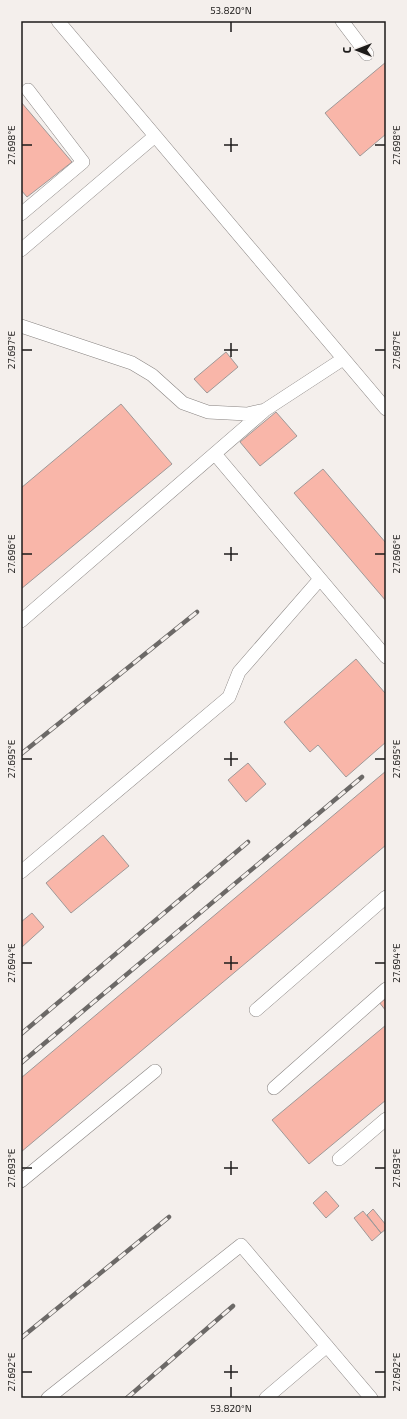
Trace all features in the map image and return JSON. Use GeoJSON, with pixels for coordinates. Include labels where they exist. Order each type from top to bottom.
{"type":"FeatureCollection","features":[{"type":"Feature","properties":{"kind":"lane"},"geometry":{"type":"LineString","coordinates":[[58,21],[386,409]]}},
{"type":"Feature","properties":{"kind":"lane"},"geometry":{"type":"LineString","coordinates":[[342,21],[367,54]]}},
{"type":"Feature","properties":{"kind":"lane"},"geometry":{"type":"LineString","coordinates":[[21,214],[83,162],[28,90]]}},
{"type":"Feature","properties":{"kind":"lane"},"geometry":{"type":"LineString","coordinates":[[21,250],[155,136]]}},
{"type":"Feature","properties":{"kind":"lane"},"geometry":{"type":"LineString","coordinates":[[21,326],[132,363],[152,375],[183,403],[208,412],[247,414],[265,410]]}},
{"type":"Feature","properties":{"kind":"lane"},"geometry":{"type":"LineString","coordinates":[[21,621],[265,410],[343,359]]}},
{"type":"Feature","properties":{"kind":"lane"},"geometry":{"type":"LineString","coordinates":[[215,454],[386,657]]}},
{"type":"Feature","properties":{"kind":"lane"},"geometry":{"type":"LineString","coordinates":[[21,872],[229,697],[239,672],[320,579]]}},
{"type":"Feature","properties":{"kind":"lane"},"geometry":{"type":"LineString","coordinates":[[256,1010],[386,897]]}},
{"type":"Feature","properties":{"kind":"lane"},"geometry":{"type":"LineString","coordinates":[[274,1088],[386,989]]}},
{"type":"Feature","properties":{"kind":"lane"},"geometry":{"type":"LineString","coordinates":[[21,1181],[155,1071]]}},
{"type":"Feature","properties":{"kind":"lane"},"geometry":{"type":"LineString","coordinates":[[338,1159],[386,1119]]}},
{"type":"Feature","properties":{"kind":"lane"},"geometry":{"type":"LineString","coordinates":[[48,1398],[241,1245],[371,1398]]}},
{"type":"Feature","properties":{"kind":"lane"},"geometry":{"type":"LineString","coordinates":[[266,1398],[327,1346]]}},
{"type":"Feature","properties":{"kind":"building"},"geometry":{"type":"Polygon","coordinates":[[[386,62],[386,134],[360,156],[325,113],[386,62]]]}},
{"type":"Feature","properties":{"kind":"building"},"geometry":{"type":"Polygon","coordinates":[[[21,102],[72,162],[27,197],[21,190],[21,102]]]}},
{"type":"Feature","properties":{"kind":"building"},"geometry":{"type":"Polygon","coordinates":[[[226,352],[238,367],[207,393],[194,379],[226,352]]]}},
{"type":"Feature","properties":{"kind":"building"},"geometry":{"type":"Polygon","coordinates":[[[121,404],[172,464],[21,589],[21,488],[121,404]]]}},
{"type":"Feature","properties":{"kind":"building"},"geometry":{"type":"Polygon","coordinates":[[[276,412],[297,436],[260,466],[240,442],[276,412]]]}},
{"type":"Feature","properties":{"kind":"building"},"geometry":{"type":"Polygon","coordinates":[[[323,469],[386,543],[386,601],[294,493],[323,469]]]}},
{"type":"Feature","properties":{"kind":"building"},"geometry":{"type":"Polygon","coordinates":[[[356,659],[385,693],[386,692],[386,742],[346,777],[318,745],[310,752],[284,722],[356,659]]]}},
{"type":"Feature","properties":{"kind":"building"},"geometry":{"type":"Polygon","coordinates":[[[248,763],[266,784],[246,802],[228,780],[248,763]]]}},
{"type":"Feature","properties":{"kind":"building"},"geometry":{"type":"Polygon","coordinates":[[[386,771],[386,845],[21,1152],[21,1078],[386,771]]]}},
{"type":"Feature","properties":{"kind":"building"},"geometry":{"type":"Polygon","coordinates":[[[103,835],[129,866],[71,913],[46,883],[103,835]]]}},
{"type":"Feature","properties":{"kind":"building"},"geometry":{"type":"Polygon","coordinates":[[[32,913],[44,927],[22,947],[21,922],[32,913]]]}},
{"type":"Feature","properties":{"kind":"building"},"geometry":{"type":"Polygon","coordinates":[[[386,997],[386,1011],[379,1002],[386,997]]]}},
{"type":"Feature","properties":{"kind":"building"},"geometry":{"type":"Polygon","coordinates":[[[386,1025],[386,1100],[309,1164],[272,1120],[386,1025]]]}},
{"type":"Feature","properties":{"kind":"building"},"geometry":{"type":"Polygon","coordinates":[[[326,1191],[339,1206],[326,1218],[313,1203],[326,1191]]]}},
{"type":"Feature","properties":{"kind":"building"},"geometry":{"type":"Polygon","coordinates":[[[373,1209],[386,1225],[386,1229],[381,1233],[367,1215],[373,1209]]]}},
{"type":"Feature","properties":{"kind":"building"},"geometry":{"type":"Polygon","coordinates":[[[363,1211],[381,1233],[372,1241],[354,1218],[363,1211]]]}},
{"type":"Feature","properties":{"kind":"railway"},"geometry":{"type":"LineString","coordinates":[[21,754],[197,612]]}},
{"type":"Feature","properties":{"kind":"railway"},"geometry":{"type":"LineString","coordinates":[[21,1063],[362,777]]}},
{"type":"Feature","properties":{"kind":"railway"},"geometry":{"type":"LineString","coordinates":[[21,1034],[248,842]]}},
{"type":"Feature","properties":{"kind":"railway"},"geometry":{"type":"LineString","coordinates":[[21,1338],[169,1217]]}},
{"type":"Feature","properties":{"kind":"railway"},"geometry":{"type":"LineString","coordinates":[[127,1398],[233,1306]]}}]}
